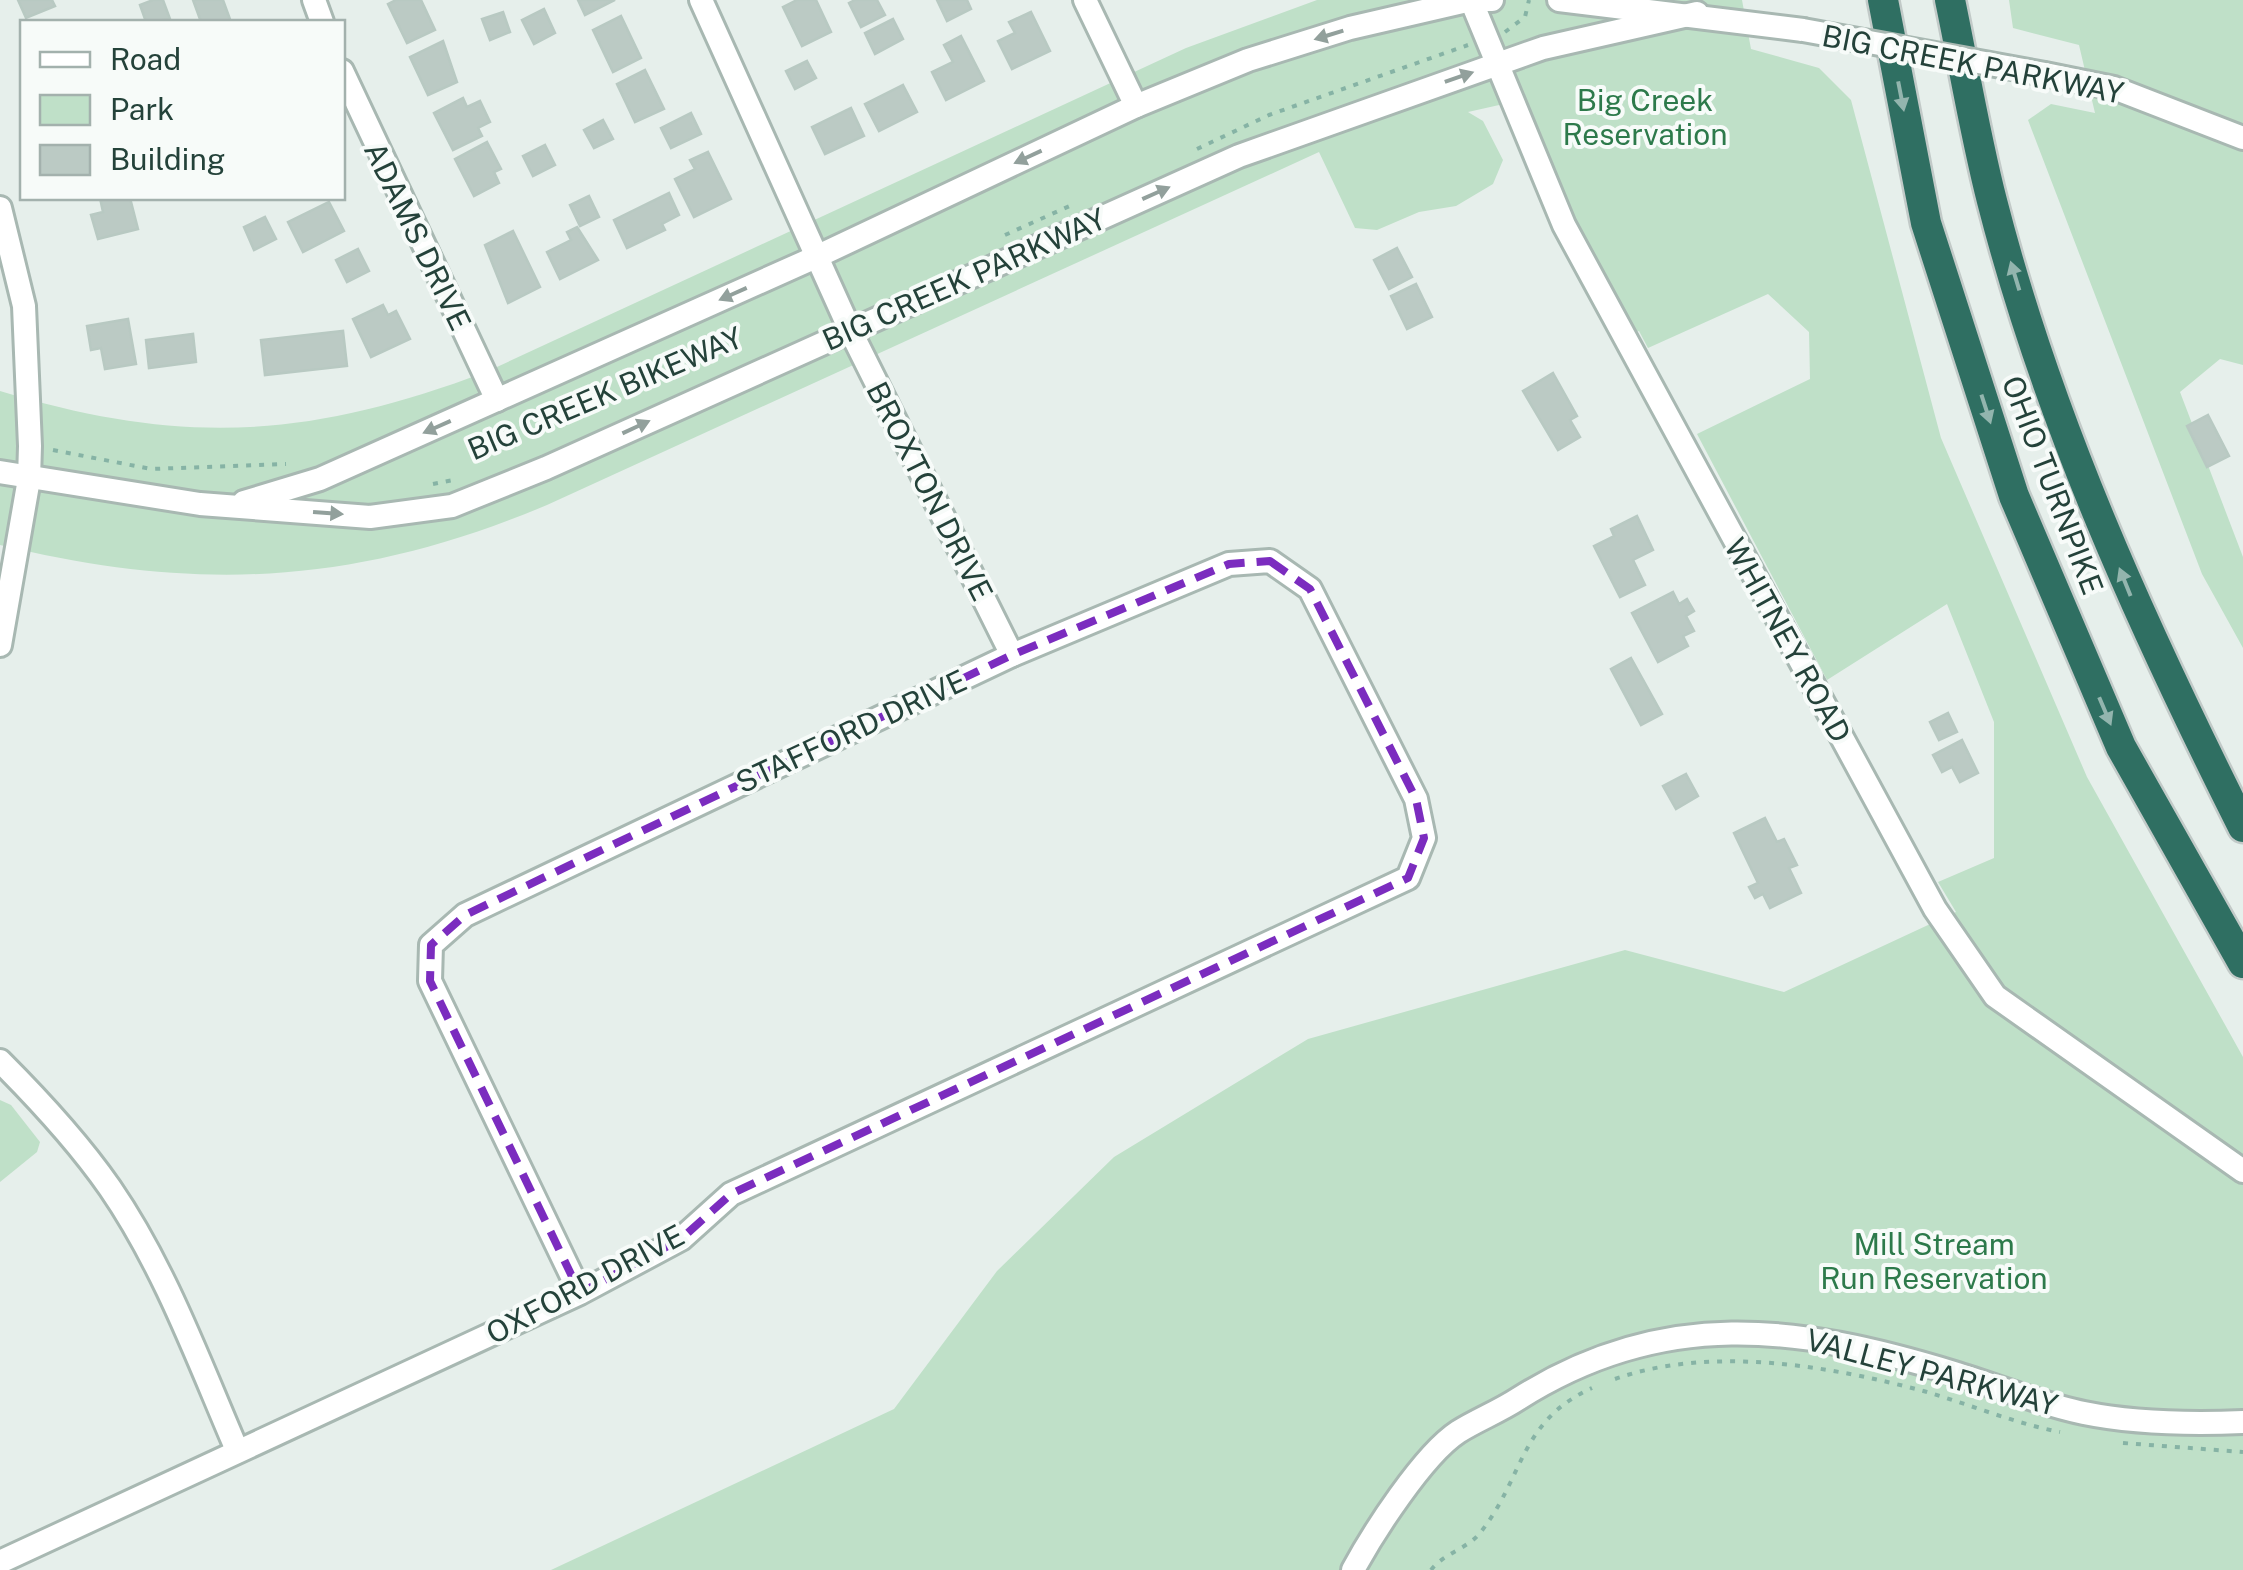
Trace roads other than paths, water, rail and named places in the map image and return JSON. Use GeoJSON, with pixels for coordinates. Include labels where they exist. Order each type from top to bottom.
{"type":"FeatureCollection","features":[{"type":"Feature","properties":{"kind":"highway","name":"OHIO TURNPIKE"},"geometry":{"type":"LineString","coordinates":[[1883,0],[1926,223],[2014,496],[2121,747],[2243,963]]}},
{"type":"Feature","properties":{"kind":"highway","name":"OHIO TURNPIKE"},"geometry":{"type":"LineString","coordinates":[[1950,0],[1992,201],[2063,429],[2149,641],[2243,827]]}},
{"type":"Feature","properties":{"kind":"street","name":"BROXTON DRIVE"},"geometry":{"type":"LineString","coordinates":[[701,0],[850,330],[1012,654]]}},
{"type":"Feature","properties":{"kind":"street"},"geometry":{"type":"LineString","coordinates":[[1085,0],[1136,106]]}},
{"type":"Feature","properties":{"kind":"street","name":"BIG CREEK PARKWAY"},"geometry":{"type":"LineString","coordinates":[[231,506],[320,479],[816,258],[1136,106],[1248,60],[1350,28],[1471,0],[1492,0]]}},
{"type":"Feature","properties":{"kind":"street","name":"WHITNEY ROAD"},"geometry":{"type":"LineString","coordinates":[[1471,0],[1564,225],[1935,909],[1995,996],[2243,1171]]}},
{"type":"Feature","properties":{"kind":"street","name":"BIG CREEK PARKWAY"},"geometry":{"type":"LineString","coordinates":[[1559,0],[1696,13],[2045,74],[2114,88],[2243,138]]}},
{"type":"Feature","properties":{"kind":"street","name":"BIG CREEK PARKWAY"},"geometry":{"type":"LineString","coordinates":[[0,472],[30,480],[231,506],[370,516],[452,506],[1239,156],[1496,64],[1635,24],[1696,13]]}},
{"type":"Feature","properties":{"kind":"street","name":"ADAMS DRIVE"},"geometry":{"type":"LineString","coordinates":[[345,77],[497,400]]}},
{"type":"Feature","properties":{"kind":"street"},"geometry":{"type":"LineString","coordinates":[[0,208],[24,306],[30,480],[0,645]]}},
{"type":"Feature","properties":{"kind":"street","name":"STAFFORD DRIVE"},"geometry":{"type":"LineString","coordinates":[[580,1293],[430,981],[431,944],[465,916],[1012,654],[1229,564],[1270,560],[1310,589],[1416,799],[1424,838],[1408,878],[1379,893]]}},
{"type":"Feature","properties":{"kind":"street","name":"OXFORD DRIVE"},"geometry":{"type":"LineString","coordinates":[[0,1562],[580,1293],[681,1239],[731,1194],[1379,893]]}},
{"type":"Feature","properties":{"kind":"street"},"geometry":{"type":"LineString","coordinates":[[0,1061],[53,1115],[111,1189],[164,1280],[238,1450]]}},
{"type":"Feature","properties":{"kind":"street","name":"VALLEY PARKWAY"},"geometry":{"type":"LineString","coordinates":[[1353,1570],[1381,1519],[1454,1434],[1552,1378],[1620,1351],[1688,1333],[1745,1330],[1817,1337],[1917,1362],[2085,1414],[2243,1422]]}},
{"type":"Feature","properties":{"kind":"park label","name":"Big Creek Reservation"},"geometry":{"type":"Point","coordinates":[1645,117]}},
{"type":"Feature","properties":{"kind":"park label","name":"Mill Stream Run Reservation"},"geometry":{"type":"Point","coordinates":[1934,1261]}}]}
